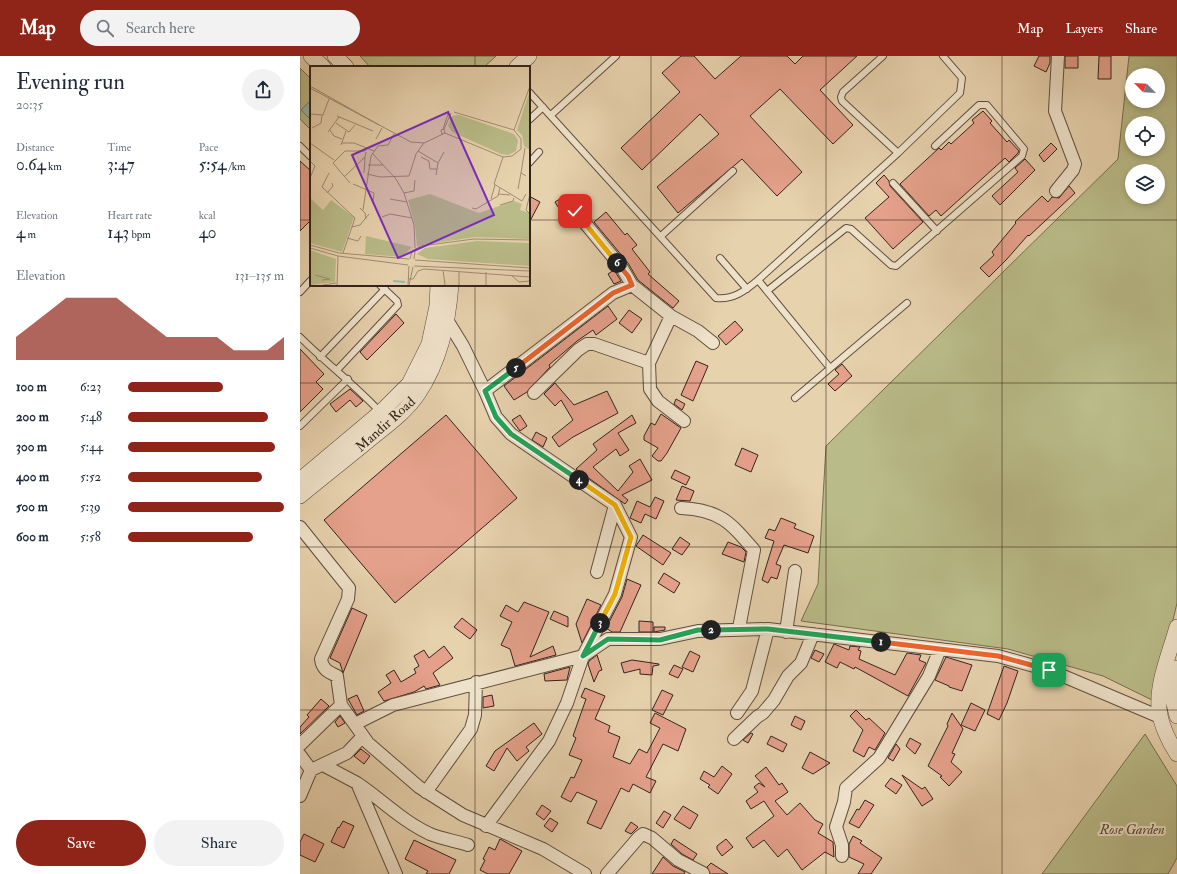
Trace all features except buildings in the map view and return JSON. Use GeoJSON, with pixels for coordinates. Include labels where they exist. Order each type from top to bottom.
{"type":"FeatureCollection","features":[{"type":"Feature","properties":{"kind":"street"},"geometry":{"type":"LineString","coordinates":[[311,56],[322,66]]}},
{"type":"Feature","properties":{"kind":"street"},"geometry":{"type":"LineString","coordinates":[[335,56],[345,66]]}},
{"type":"Feature","properties":{"kind":"street"},"geometry":{"type":"LineString","coordinates":[[518,66],[529,56]]}},
{"type":"Feature","properties":{"kind":"street"},"geometry":{"type":"LineString","coordinates":[[1056,191],[1073,170],[1075,164],[1055,111],[1058,56]]}},
{"type":"Feature","properties":{"kind":"street"},"geometry":{"type":"LineString","coordinates":[[575,211],[622,268],[632,285],[671,316],[698,330],[713,343]]}},
{"type":"Feature","properties":{"kind":"street"},"geometry":{"type":"LineString","coordinates":[[485,391],[613,293],[632,285]]}},
{"type":"Feature","properties":{"kind":"street","name":"Mandir Road"},"geometry":{"type":"LineString","coordinates":[[300,480],[381,412],[410,384],[425,354],[432,333],[438,286]]}},
{"type":"Feature","properties":{"kind":"street","name":"Mandir Road"},"geometry":{"type":"LineString","coordinates":[[300,496],[392,421],[410,403],[423,385],[437,357],[447,320],[451,286]]}},
{"type":"Feature","properties":{"kind":"street"},"geometry":{"type":"LineString","coordinates":[[671,316],[649,363],[650,389],[658,401],[684,421]]}},
{"type":"Feature","properties":{"kind":"street"},"geometry":{"type":"LineString","coordinates":[[447,320],[463,346],[496,417],[511,434],[615,505],[631,537],[615,594],[583,656],[567,703],[549,741],[486,826]]}},
{"type":"Feature","properties":{"kind":"street"},"geometry":{"type":"LineString","coordinates":[[534,393],[578,350],[587,344],[594,344],[649,363]]}},
{"type":"Feature","properties":{"kind":"street"},"geometry":{"type":"LineString","coordinates":[[597,572],[615,505]]}},
{"type":"Feature","properties":{"kind":"street"},"geometry":{"type":"LineString","coordinates":[[681,508],[699,509],[721,517],[734,527],[754,550],[739,628]]}},
{"type":"Feature","properties":{"kind":"street"},"geometry":{"type":"LineString","coordinates":[[300,527],[348,588],[348,599],[321,660],[322,665],[326,670],[336,676],[341,705],[368,743],[426,792],[463,815],[543,849],[585,874]]}},
{"type":"Feature","properties":{"kind":"street"},"geometry":{"type":"LineString","coordinates":[[786,632],[795,571]]}},
{"type":"Feature","properties":{"kind":"street"},"geometry":{"type":"LineString","coordinates":[[1177,627],[1161,684],[1158,708],[1160,717],[1177,754]]}},
{"type":"Feature","properties":{"kind":"street"},"geometry":{"type":"LineString","coordinates":[[355,724],[393,705],[476,682],[583,656],[608,639],[660,640],[698,630],[739,628],[768,629],[998,656],[1049,670],[1160,717]]}},
{"type":"Feature","properties":{"kind":"street"},"geometry":{"type":"LineString","coordinates":[[737,713],[752,691],[768,629]]}},
{"type":"Feature","properties":{"kind":"street"},"geometry":{"type":"LineString","coordinates":[[734,739],[763,713],[774,700],[788,676],[802,663],[813,634]]}},
{"type":"Feature","properties":{"kind":"street"},"geometry":{"type":"LineString","coordinates":[[842,856],[842,845],[836,827],[844,802],[846,788],[879,758],[929,676],[940,649]]}},
{"type":"Feature","properties":{"kind":"street"},"geometry":{"type":"LineString","coordinates":[[1177,668],[1172,695],[1177,716]]}},
{"type":"Feature","properties":{"kind":"street"},"geometry":{"type":"LineString","coordinates":[[426,792],[471,729],[475,715],[476,682]]}},
{"type":"Feature","properties":{"kind":"street"},"geometry":{"type":"LineString","coordinates":[[300,745],[341,705]]}},
{"type":"Feature","properties":{"kind":"street"},"geometry":{"type":"LineString","coordinates":[[300,796],[311,770],[347,753],[363,736]]}},
{"type":"Feature","properties":{"kind":"street"},"geometry":{"type":"LineString","coordinates":[[300,755],[311,770]]}},
{"type":"Feature","properties":{"kind":"street"},"geometry":{"type":"LineString","coordinates":[[323,765],[357,783],[375,795],[392,810],[420,828],[431,834],[468,845]]}},
{"type":"Feature","properties":{"kind":"street"},"geometry":{"type":"LineString","coordinates":[[357,783],[396,874]]}},
{"type":"Feature","properties":{"kind":"street"},"geometry":{"type":"LineString","coordinates":[[607,874],[643,834],[652,838],[678,860],[703,874]]}},
{"type":"Feature","properties":{"kind":"lane"},"geometry":{"type":"LineString","coordinates":[[551,115],[616,56]]}},
{"type":"Feature","properties":{"kind":"lane"},"geometry":{"type":"LineString","coordinates":[[883,56],[843,92],[841,97],[842,101],[898,153]]}},
{"type":"Feature","properties":{"kind":"lane"},"geometry":{"type":"LineString","coordinates":[[530,93],[716,298],[727,299],[747,289],[758,280],[898,153],[960,93],[962,78],[943,56]]}},
{"type":"Feature","properties":{"kind":"lane"},"geometry":{"type":"LineString","coordinates":[[767,291],[846,228],[851,229],[891,265],[896,266],[1022,156],[1024,149],[984,104],[979,105],[935,146]]}},
{"type":"Feature","properties":{"kind":"lane"},"geometry":{"type":"LineString","coordinates":[[530,119],[543,107]]}},
{"type":"Feature","properties":{"kind":"lane"},"geometry":{"type":"LineString","coordinates":[[300,146],[310,156]]}},
{"type":"Feature","properties":{"kind":"lane"},"geometry":{"type":"LineString","coordinates":[[530,162],[539,152]]}},
{"type":"Feature","properties":{"kind":"lane"},"geometry":{"type":"LineString","coordinates":[[661,236],[734,171]]}},
{"type":"Feature","properties":{"kind":"lane"},"geometry":{"type":"LineString","coordinates":[[893,183],[937,231]]}},
{"type":"Feature","properties":{"kind":"lane"},"geometry":{"type":"LineString","coordinates":[[720,258],[747,289]]}},
{"type":"Feature","properties":{"kind":"lane"},"geometry":{"type":"LineString","coordinates":[[758,280],[830,368]]}},
{"type":"Feature","properties":{"kind":"lane"},"geometry":{"type":"LineString","coordinates":[[300,292],[310,281]]}},
{"type":"Feature","properties":{"kind":"lane"},"geometry":{"type":"LineString","coordinates":[[320,357],[383,287],[397,301],[398,305],[337,370]]}},
{"type":"Feature","properties":{"kind":"lane"},"geometry":{"type":"LineString","coordinates":[[795,398],[907,304]]}},
{"type":"Feature","properties":{"kind":"lane"},"geometry":{"type":"LineString","coordinates":[[300,337],[320,357],[348,379],[381,412]]}},
{"type":"Feature","properties":{"kind":"lane"},"geometry":{"type":"LineString","coordinates":[[300,426],[348,379]]}},
{"type":"Feature","properties":{"kind":"green space"},"geometry":{"type":"Polygon","coordinates":[[[360,56],[496,56],[485,66],[369,66],[360,56]]]}},
{"type":"Feature","properties":{"kind":"green space"},"geometry":{"type":"Polygon","coordinates":[[[1129,56],[1177,56],[1177,603],[1154,701],[1103,676],[1008,649],[801,621],[818,584],[826,446],[1118,159],[1125,93],[1125,108],[1165,108],[1165,68],[1128,68],[1129,56]]]}},
{"type":"Feature","properties":{"kind":"green space"},"geometry":{"type":"Polygon","coordinates":[[[300,68],[310,78],[310,101],[301,110],[310,119],[310,129],[300,119],[300,68]]]}},
{"type":"Feature","properties":{"kind":"green space","name":"Rose Garden"},"geometry":{"type":"Polygon","coordinates":[[[1145,734],[1177,786],[1177,858],[1168,874],[1042,874],[1145,734]]]}},
{"type":"Feature","properties":{"kind":"shaded area"},"geometry":{"type":"Polygon","coordinates":[[[310,101],[310,119],[301,110],[310,101]]]}},
{"type":"Feature","properties":{"kind":"route"},"geometry":{"type":"LineString","coordinates":[[575,211],[622,268],[632,285],[613,293],[485,391],[496,417],[511,434],[615,505],[631,537],[615,594],[583,656],[608,639],[637,638],[660,640],[698,630],[739,628],[768,629],[998,656],[1049,670]]}}]}
